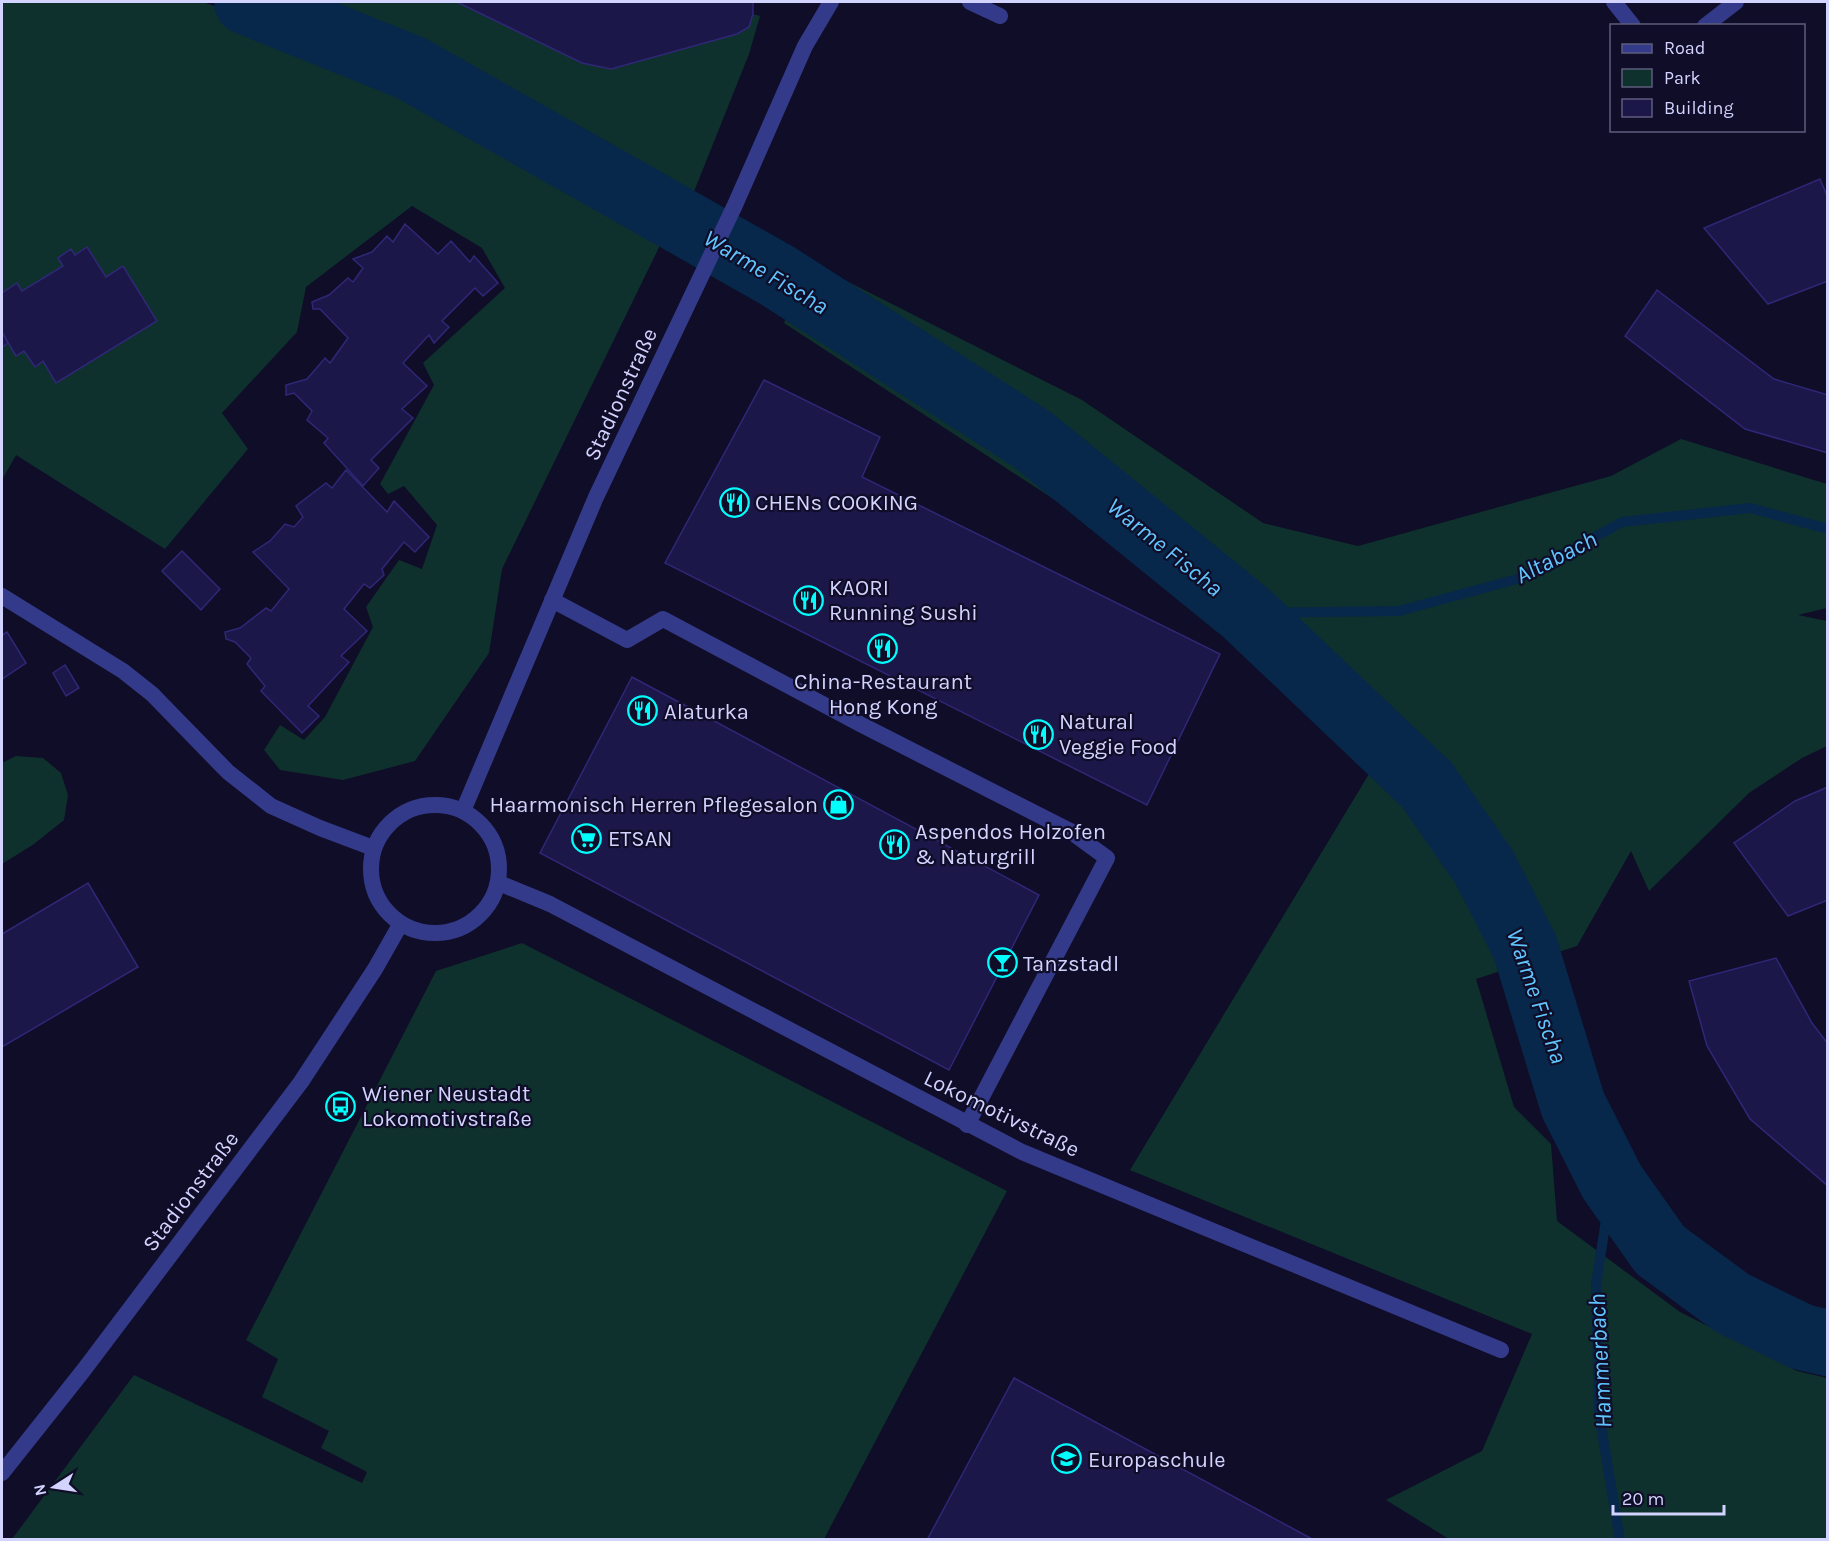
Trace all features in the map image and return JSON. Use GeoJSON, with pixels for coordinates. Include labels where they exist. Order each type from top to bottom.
{"type":"FeatureCollection","features":[{"type":"Feature","properties":{"kind":"street","name":"Stadionstraße"},"geometry":{"type":"LineString","coordinates":[[463,811],[485,764],[601,486],[735,205],[805,46],[831,2]]}},
{"type":"Feature","properties":{"kind":"street"},"geometry":{"type":"LineString","coordinates":[[970,2],[1000,16]]}},
{"type":"Feature","properties":{"kind":"street"},"geometry":{"type":"LineString","coordinates":[[1614,2],[1631,24]]}},
{"type":"Feature","properties":{"kind":"street"},"geometry":{"type":"LineString","coordinates":[[1708,24],[1736,2]]}},
{"type":"Feature","properties":{"kind":"street"},"geometry":{"type":"LineString","coordinates":[[2,596],[123,671],[152,694],[228,772],[271,806],[373,848]]}},
{"type":"Feature","properties":{"kind":"street"},"geometry":{"type":"LineString","coordinates":[[552,600],[627,640],[663,619],[872,730],[1070,831],[1107,858],[967,1125]]}},
{"type":"Feature","properties":{"kind":"street"},"geometry":{"type":"LineString","coordinates":[[421,806],[448,806],[463,811],[480,822],[494,841],[500,865],[499,883],[491,904],[466,925],[444,935],[420,933],[400,925],[384,910],[374,893],[369,872],[373,848],[385,828],[400,814],[421,806]]}},
{"type":"Feature","properties":{"kind":"street","name":"Lokomotivstraße"},"geometry":{"type":"LineString","coordinates":[[499,883],[561,910],[1022,1152],[1501,1350]]}},
{"type":"Feature","properties":{"kind":"street","name":"Stadionstraße"},"geometry":{"type":"LineString","coordinates":[[2,1473],[83,1371],[301,1082],[375,969],[400,925]]}},
{"type":"Feature","properties":{"kind":"green space"},"geometry":{"type":"Polygon","coordinates":[[[2,2],[203,2],[401,74],[669,227],[502,569],[489,653],[415,761],[343,780],[280,770],[264,750],[280,725],[304,740],[325,717],[373,627],[366,607],[399,560],[422,569],[437,525],[404,486],[388,494],[380,484],[434,385],[423,363],[505,288],[482,248],[412,206],[306,287],[297,332],[222,413],[248,449],[165,549],[16,455],[2,480],[2,2]]]}},
{"type":"Feature","properties":{"kind":"green space"},"geometry":{"type":"Polygon","coordinates":[[[272,2],[457,2],[582,63],[611,69],[737,34],[749,27],[753,14],[760,16],[749,54],[685,214],[417,59],[272,2]]]}},
{"type":"Feature","properties":{"kind":"green space"},"geometry":{"type":"Polygon","coordinates":[[[807,261],[1082,400],[1263,523],[1358,546],[1611,476],[1681,439],[1827,484],[1827,608],[1798,615],[1827,621],[1827,746],[1802,758],[1749,793],[1649,891],[1631,851],[1577,946],[1476,979],[1514,1107],[1551,1144],[1557,1221],[1680,1312],[1797,1371],[1827,1378],[1827,1539],[1449,1539],[1386,1500],[1482,1451],[1532,1334],[1130,1170],[1375,764],[1159,568],[784,323],[807,261]]]}},
{"type":"Feature","properties":{"kind":"green space"},"geometry":{"type":"Polygon","coordinates":[[[16,756],[43,758],[61,773],[68,795],[64,820],[34,844],[2,864],[2,763],[16,756]]]}},
{"type":"Feature","properties":{"kind":"green space"},"geometry":{"type":"Polygon","coordinates":[[[522,943],[1007,1191],[824,1539],[12,1539],[134,1375],[362,1483],[367,1472],[321,1448],[329,1431],[262,1397],[278,1359],[246,1340],[436,971],[522,943]]]}},
{"type":"Feature","properties":{"kind":"building"},"geometry":{"type":"Polygon","coordinates":[[[457,2],[753,2],[753,14],[749,27],[737,34],[611,69],[582,63],[457,2]]]}},
{"type":"Feature","properties":{"kind":"building"},"geometry":{"type":"Polygon","coordinates":[[[1820,179],[1828,198],[1828,281],[1768,304],[1704,228],[1820,179]]]}},
{"type":"Feature","properties":{"kind":"building"},"geometry":{"type":"Polygon","coordinates":[[[405,224],[438,254],[451,241],[470,262],[474,256],[498,283],[483,296],[475,288],[442,321],[449,327],[434,343],[429,335],[403,363],[427,386],[402,409],[413,418],[371,460],[379,468],[363,486],[324,443],[328,438],[307,420],[312,411],[294,393],[286,395],[286,385],[307,379],[325,358],[330,363],[348,338],[320,309],[313,309],[312,302],[329,295],[348,278],[353,282],[363,268],[353,259],[372,252],[387,236],[393,242],[405,224]]]}},
{"type":"Feature","properties":{"kind":"building"},"geometry":{"type":"Polygon","coordinates":[[[87,247],[106,277],[123,266],[157,321],[56,383],[43,361],[35,367],[24,351],[16,356],[2,332],[2,293],[17,283],[22,291],[63,266],[58,258],[71,249],[75,255],[87,247]]]}},
{"type":"Feature","properties":{"kind":"building"},"geometry":{"type":"Polygon","coordinates":[[[1657,290],[1774,379],[1828,395],[1828,453],[1745,429],[1625,336],[1657,290]]]}},
{"type":"Feature","properties":{"kind":"building"},"geometry":{"type":"Polygon","coordinates":[[[2,332],[8,343],[2,347],[2,332]]]}},
{"type":"Feature","properties":{"kind":"building"},"geometry":{"type":"Polygon","coordinates":[[[764,380],[880,437],[862,477],[1220,654],[1147,805],[665,563],[764,380]]]}},
{"type":"Feature","properties":{"kind":"building"},"geometry":{"type":"Polygon","coordinates":[[[346,470],[387,512],[394,501],[429,537],[415,552],[404,542],[382,569],[384,575],[370,588],[364,584],[344,609],[367,631],[341,656],[349,662],[308,706],[319,716],[302,733],[261,691],[265,686],[247,664],[251,658],[235,642],[226,639],[225,632],[240,628],[266,608],[271,611],[289,589],[253,552],[270,541],[285,524],[294,527],[303,517],[296,506],[326,483],[332,488],[346,470]]]}},
{"type":"Feature","properties":{"kind":"building"},"geometry":{"type":"Polygon","coordinates":[[[182,551],[220,589],[201,610],[162,571],[182,551]]]}},
{"type":"Feature","properties":{"kind":"building"},"geometry":{"type":"Polygon","coordinates":[[[7,632],[26,663],[2,679],[2,635],[7,632]]]}},
{"type":"Feature","properties":{"kind":"building"},"geometry":{"type":"Polygon","coordinates":[[[65,665],[79,688],[66,696],[53,673],[65,665]]]}},
{"type":"Feature","properties":{"kind":"building"},"geometry":{"type":"Polygon","coordinates":[[[632,677],[1039,895],[949,1070],[540,853],[632,677]]]}},
{"type":"Feature","properties":{"kind":"building"},"geometry":{"type":"Polygon","coordinates":[[[1828,787],[1828,900],[1788,916],[1734,843],[1795,801],[1828,787]]]}},
{"type":"Feature","properties":{"kind":"building"},"geometry":{"type":"Polygon","coordinates":[[[88,883],[138,967],[2,1047],[2,934],[88,883]]]}},
{"type":"Feature","properties":{"kind":"building"},"geometry":{"type":"Polygon","coordinates":[[[1776,958],[1812,1023],[1828,1044],[1828,1186],[1750,1119],[1707,1046],[1689,981],[1776,958]]]}},
{"type":"Feature","properties":{"kind":"building","name":"Europaschule"},"geometry":{"type":"Polygon","coordinates":[[[1014,1378],[1314,1540],[927,1540],[1014,1378]]]}},
{"type":"Feature","properties":{"kind":"waterway","name":"Warme Fischa"},"geometry":{"type":"LineString","coordinates":[[247,2],[411,68],[778,276],[1033,440],[1246,613],[1427,785],[1484,867],[1525,947],[1573,1105],[1612,1182],[1660,1250],[1732,1303],[1802,1337],[1828,1343]]}},
{"type":"Feature","properties":{"kind":"waterway","name":"Altabach"},"geometry":{"type":"LineString","coordinates":[[1246,613],[1399,611],[1521,578],[1622,522],[1750,508],[1828,529]]}},
{"type":"Feature","properties":{"kind":"waterway","name":"Hammerbach"},"geometry":{"type":"LineString","coordinates":[[1612,1182],[1596,1284],[1599,1414],[1620,1540]]}},
{"type":"Feature","properties":{"kind":"place","name":"CHENs COOKING"},"geometry":{"type":"Point","coordinates":[734,502]}},
{"type":"Feature","properties":{"kind":"place","name":"KAORI Running Sushi"},"geometry":{"type":"Point","coordinates":[808,600]}},
{"type":"Feature","properties":{"kind":"place","name":"China-Restaurant Hong Kong"},"geometry":{"type":"Point","coordinates":[883,649]}},
{"type":"Feature","properties":{"kind":"place","name":"Alaturka"},"geometry":{"type":"Point","coordinates":[643,711]}},
{"type":"Feature","properties":{"kind":"place","name":"Natural Veggie Food"},"geometry":{"type":"Point","coordinates":[1038,734]}},
{"type":"Feature","properties":{"kind":"place","name":"Haarmonisch Herren Pflegesalon"},"geometry":{"type":"Point","coordinates":[839,804]}},
{"type":"Feature","properties":{"kind":"place","name":"ETSAN"},"geometry":{"type":"Point","coordinates":[587,838]}},
{"type":"Feature","properties":{"kind":"place","name":"Aspendos Holzofen & Naturgrill"},"geometry":{"type":"Point","coordinates":[894,844]}},
{"type":"Feature","properties":{"kind":"place","name":"Tanzstadl"},"geometry":{"type":"Point","coordinates":[1002,963]}},
{"type":"Feature","properties":{"kind":"place","name":"Wiener Neustadt Lokomotivstraße"},"geometry":{"type":"Point","coordinates":[341,1106]}},
{"type":"Feature","properties":{"kind":"place","name":"Europaschule"},"geometry":{"type":"Point","coordinates":[1067,1459]}}]}
